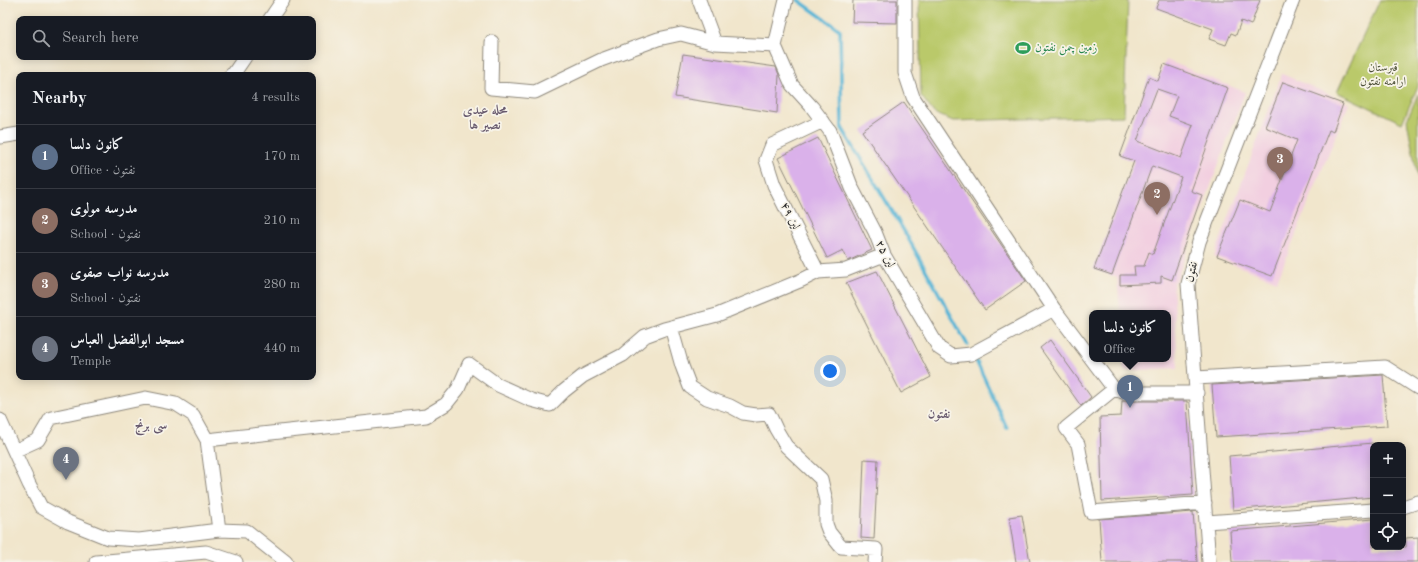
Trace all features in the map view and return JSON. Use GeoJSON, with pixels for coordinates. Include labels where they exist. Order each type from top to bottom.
{"type":"FeatureCollection","features":[{"type":"Feature","properties":{"kind":"street"},"geometry":{"type":"LineString","coordinates":[[699,0],[715,43]]}},
{"type":"Feature","properties":{"kind":"street"},"geometry":{"type":"LineString","coordinates":[[492,42],[491,88],[535,92],[602,60],[658,39],[681,34],[715,43],[775,46],[786,0]]}},
{"type":"Feature","properties":{"kind":"street"},"geometry":{"type":"LineString","coordinates":[[905,0],[905,73],[913,97],[1054,309],[1089,356]]}},
{"type":"Feature","properties":{"kind":"street","name":"نفتون"},"geometry":{"type":"LineString","coordinates":[[1209,562],[1188,284],[1199,242],[1293,0]]}},
{"type":"Feature","properties":{"kind":"street"},"geometry":{"type":"LineString","coordinates":[[271,16],[277,2]]}},
{"type":"Feature","properties":{"kind":"street","name":"لین ۲۵"},"geometry":{"type":"LineString","coordinates":[[775,46],[792,85],[830,131],[852,188],[875,232],[884,255],[939,348],[951,356],[971,354],[1054,309]]}},
{"type":"Feature","properties":{"kind":"street"},"geometry":{"type":"LineString","coordinates":[[235,72],[243,60]]}},
{"type":"Feature","properties":{"kind":"street","name":"لین ۴۹"},"geometry":{"type":"LineString","coordinates":[[818,272],[774,185],[766,160],[772,145],[823,122]]}},
{"type":"Feature","properties":{"kind":"street"},"geometry":{"type":"LineString","coordinates":[[0,137],[16,134]]}},
{"type":"Feature","properties":{"kind":"street"},"geometry":{"type":"LineString","coordinates":[[207,440],[426,416],[446,404],[458,388],[469,364],[498,385],[531,400],[550,405],[564,391],[583,376],[623,355],[645,336],[671,327],[717,315],[818,272],[846,270],[884,255]]}},
{"type":"Feature","properties":{"kind":"street"},"geometry":{"type":"LineString","coordinates":[[671,327],[682,366],[690,387],[707,398],[730,406],[743,413],[756,415],[769,414],[786,446],[821,479],[826,501],[826,524],[829,532],[841,547],[876,549],[875,562]]}},
{"type":"Feature","properties":{"kind":"street"},"geometry":{"type":"LineString","coordinates":[[1094,362],[1114,389],[1126,393],[1197,393]]}},
{"type":"Feature","properties":{"kind":"street"},"geometry":{"type":"LineString","coordinates":[[1196,378],[1386,367],[1418,388]]}},
{"type":"Feature","properties":{"kind":"street"},"geometry":{"type":"LineString","coordinates":[[1114,389],[1066,428],[1078,444],[1091,512],[1205,503]]}},
{"type":"Feature","properties":{"kind":"street"},"geometry":{"type":"LineString","coordinates":[[14,451],[38,440],[51,418],[146,398],[176,404],[193,415],[207,440],[219,530]]}},
{"type":"Feature","properties":{"kind":"street"},"geometry":{"type":"LineString","coordinates":[[0,420],[29,484],[42,507],[68,522],[108,538],[139,540],[219,530],[247,531],[286,562]]}},
{"type":"Feature","properties":{"kind":"street"},"geometry":{"type":"LineString","coordinates":[[1406,506],[1418,502]]}},
{"type":"Feature","properties":{"kind":"street"},"geometry":{"type":"LineString","coordinates":[[1206,522],[1370,510]]}},
{"type":"Feature","properties":{"kind":"street"},"geometry":{"type":"LineString","coordinates":[[96,562],[206,552],[236,562]]}},
{"type":"Feature","properties":{"kind":"shaded area"},"geometry":{"type":"Polygon","coordinates":[[[1166,60],[1245,92],[1176,281],[1173,282],[1178,368],[1124,371],[1123,362],[1171,362],[1171,310],[1120,310],[1117,277],[1094,269],[1134,161],[1120,156],[1149,77],[1158,80],[1166,60]]]}},
{"type":"Feature","properties":{"kind":"shaded area"},"geometry":{"type":"Polygon","coordinates":[[[1282,74],[1349,103],[1277,281],[1214,257],[1282,74]]]}},
{"type":"Feature","properties":{"kind":"green space","name":"زمین چمن نفتون"},"geometry":{"type":"Polygon","coordinates":[[[919,0],[1128,0],[1124,116],[953,121],[934,113],[921,96],[919,0]]]}},
{"type":"Feature","properties":{"kind":"green space","name":"قبرستان ارامنه نفتون"},"geometry":{"type":"Polygon","coordinates":[[[1380,0],[1418,0],[1418,86],[1402,123],[1337,92],[1380,0]]]}},
{"type":"Feature","properties":{"kind":"green space"},"geometry":{"type":"Polygon","coordinates":[[[1418,94],[1418,180],[1407,120],[1418,94]]]}},
{"type":"Feature","properties":{"kind":"building"},"geometry":{"type":"Polygon","coordinates":[[[853,0],[897,0],[897,23],[852,22],[853,0]]]}},
{"type":"Feature","properties":{"kind":"building"},"geometry":{"type":"Polygon","coordinates":[[[1159,0],[1260,0],[1251,25],[1241,21],[1236,35],[1231,33],[1226,45],[1209,39],[1213,29],[1156,8],[1159,0]]]}},
{"type":"Feature","properties":{"kind":"building"},"geometry":{"type":"Polygon","coordinates":[[[683,54],[776,67],[779,75],[777,113],[675,97],[683,54]]]}},
{"type":"Feature","properties":{"kind":"building"},"geometry":{"type":"Polygon","coordinates":[[[1164,64],[1228,88],[1191,191],[1202,195],[1172,280],[1161,276],[1161,283],[1120,285],[1120,275],[1135,275],[1134,266],[1144,266],[1149,252],[1153,254],[1181,177],[1152,166],[1112,275],[1094,269],[1134,161],[1120,156],[1149,77],[1158,81],[1164,64]],[[1157,89],[1137,141],[1181,158],[1193,125],[1169,116],[1177,96],[1157,89]]]}},
{"type":"Feature","properties":{"kind":"building"},"geometry":{"type":"Polygon","coordinates":[[[1283,82],[1343,104],[1333,132],[1329,130],[1272,276],[1217,256],[1240,200],[1270,212],[1297,140],[1265,127],[1283,82]]]}},
{"type":"Feature","properties":{"kind":"building"},"geometry":{"type":"Polygon","coordinates":[[[904,102],[1026,281],[985,310],[862,131],[904,102]]]}},
{"type":"Feature","properties":{"kind":"building"},"geometry":{"type":"Polygon","coordinates":[[[818,138],[872,250],[848,261],[843,250],[827,258],[778,158],[818,138]]]}},
{"type":"Feature","properties":{"kind":"building"},"geometry":{"type":"Polygon","coordinates":[[[877,271],[931,377],[901,393],[846,283],[877,271]]]}},
{"type":"Feature","properties":{"kind":"building"},"geometry":{"type":"Polygon","coordinates":[[[1050,340],[1091,397],[1081,406],[1040,348],[1050,340]]]}},
{"type":"Feature","properties":{"kind":"building"},"geometry":{"type":"Polygon","coordinates":[[[1383,375],[1387,426],[1216,437],[1212,385],[1383,375]]]}},
{"type":"Feature","properties":{"kind":"building"},"geometry":{"type":"Polygon","coordinates":[[[1122,401],[1187,401],[1193,495],[1102,501],[1100,417],[1121,416],[1122,401]]]}},
{"type":"Feature","properties":{"kind":"building"},"geometry":{"type":"Polygon","coordinates":[[[1370,443],[1370,497],[1233,510],[1229,456],[1370,443]]]}},
{"type":"Feature","properties":{"kind":"building"},"geometry":{"type":"Polygon","coordinates":[[[864,459],[878,460],[874,539],[861,538],[864,459]]]}},
{"type":"Feature","properties":{"kind":"building"},"geometry":{"type":"Polygon","coordinates":[[[1193,512],[1197,562],[1102,562],[1099,519],[1193,512]]]}},
{"type":"Feature","properties":{"kind":"building"},"geometry":{"type":"Polygon","coordinates":[[[1022,515],[1030,562],[1016,562],[1009,517],[1022,515]]]}},
{"type":"Feature","properties":{"kind":"building"},"geometry":{"type":"Polygon","coordinates":[[[1370,519],[1370,550],[1406,550],[1406,538],[1418,537],[1418,562],[1232,562],[1230,531],[1370,519]]]}},
{"type":"Feature","properties":{"kind":"waterway"},"geometry":{"type":"LineString","coordinates":[[798,0],[840,30],[842,128],[904,231],[967,344]]}},
{"type":"Feature","properties":{"kind":"waterway"},"geometry":{"type":"LineString","coordinates":[[974,356],[1007,428]]}},
{"type":"Feature","properties":{"kind":"place","name":"زمین چمن نفتون"},"geometry":{"type":"Point","coordinates":[1023,48]}},
{"type":"Feature","properties":{"kind":"place","name":"مدرسه نواب صفوی"},"geometry":{"type":"Point","coordinates":[1280,180]}},
{"type":"Feature","properties":{"kind":"place","name":"مدرسه مولوی"},"geometry":{"type":"Point","coordinates":[1157,215]}},
{"type":"Feature","properties":{"kind":"place","name":"کانون دلسا"},"geometry":{"type":"Point","coordinates":[1130,408]}},
{"type":"Feature","properties":{"kind":"place","name":"مسجد ابوالفضل العباس"},"geometry":{"type":"Point","coordinates":[66,480]}},
{"type":"Feature","properties":{"kind":"district","name":"محله عیدی نصیر ها"},"geometry":{"type":"Point","coordinates":[485,118]}},
{"type":"Feature","properties":{"kind":"district","name":"نفتون"},"geometry":{"type":"Point","coordinates":[939,414]}},
{"type":"Feature","properties":{"kind":"district","name":"سی برنج"},"geometry":{"type":"Point","coordinates":[151,425]}}]}
